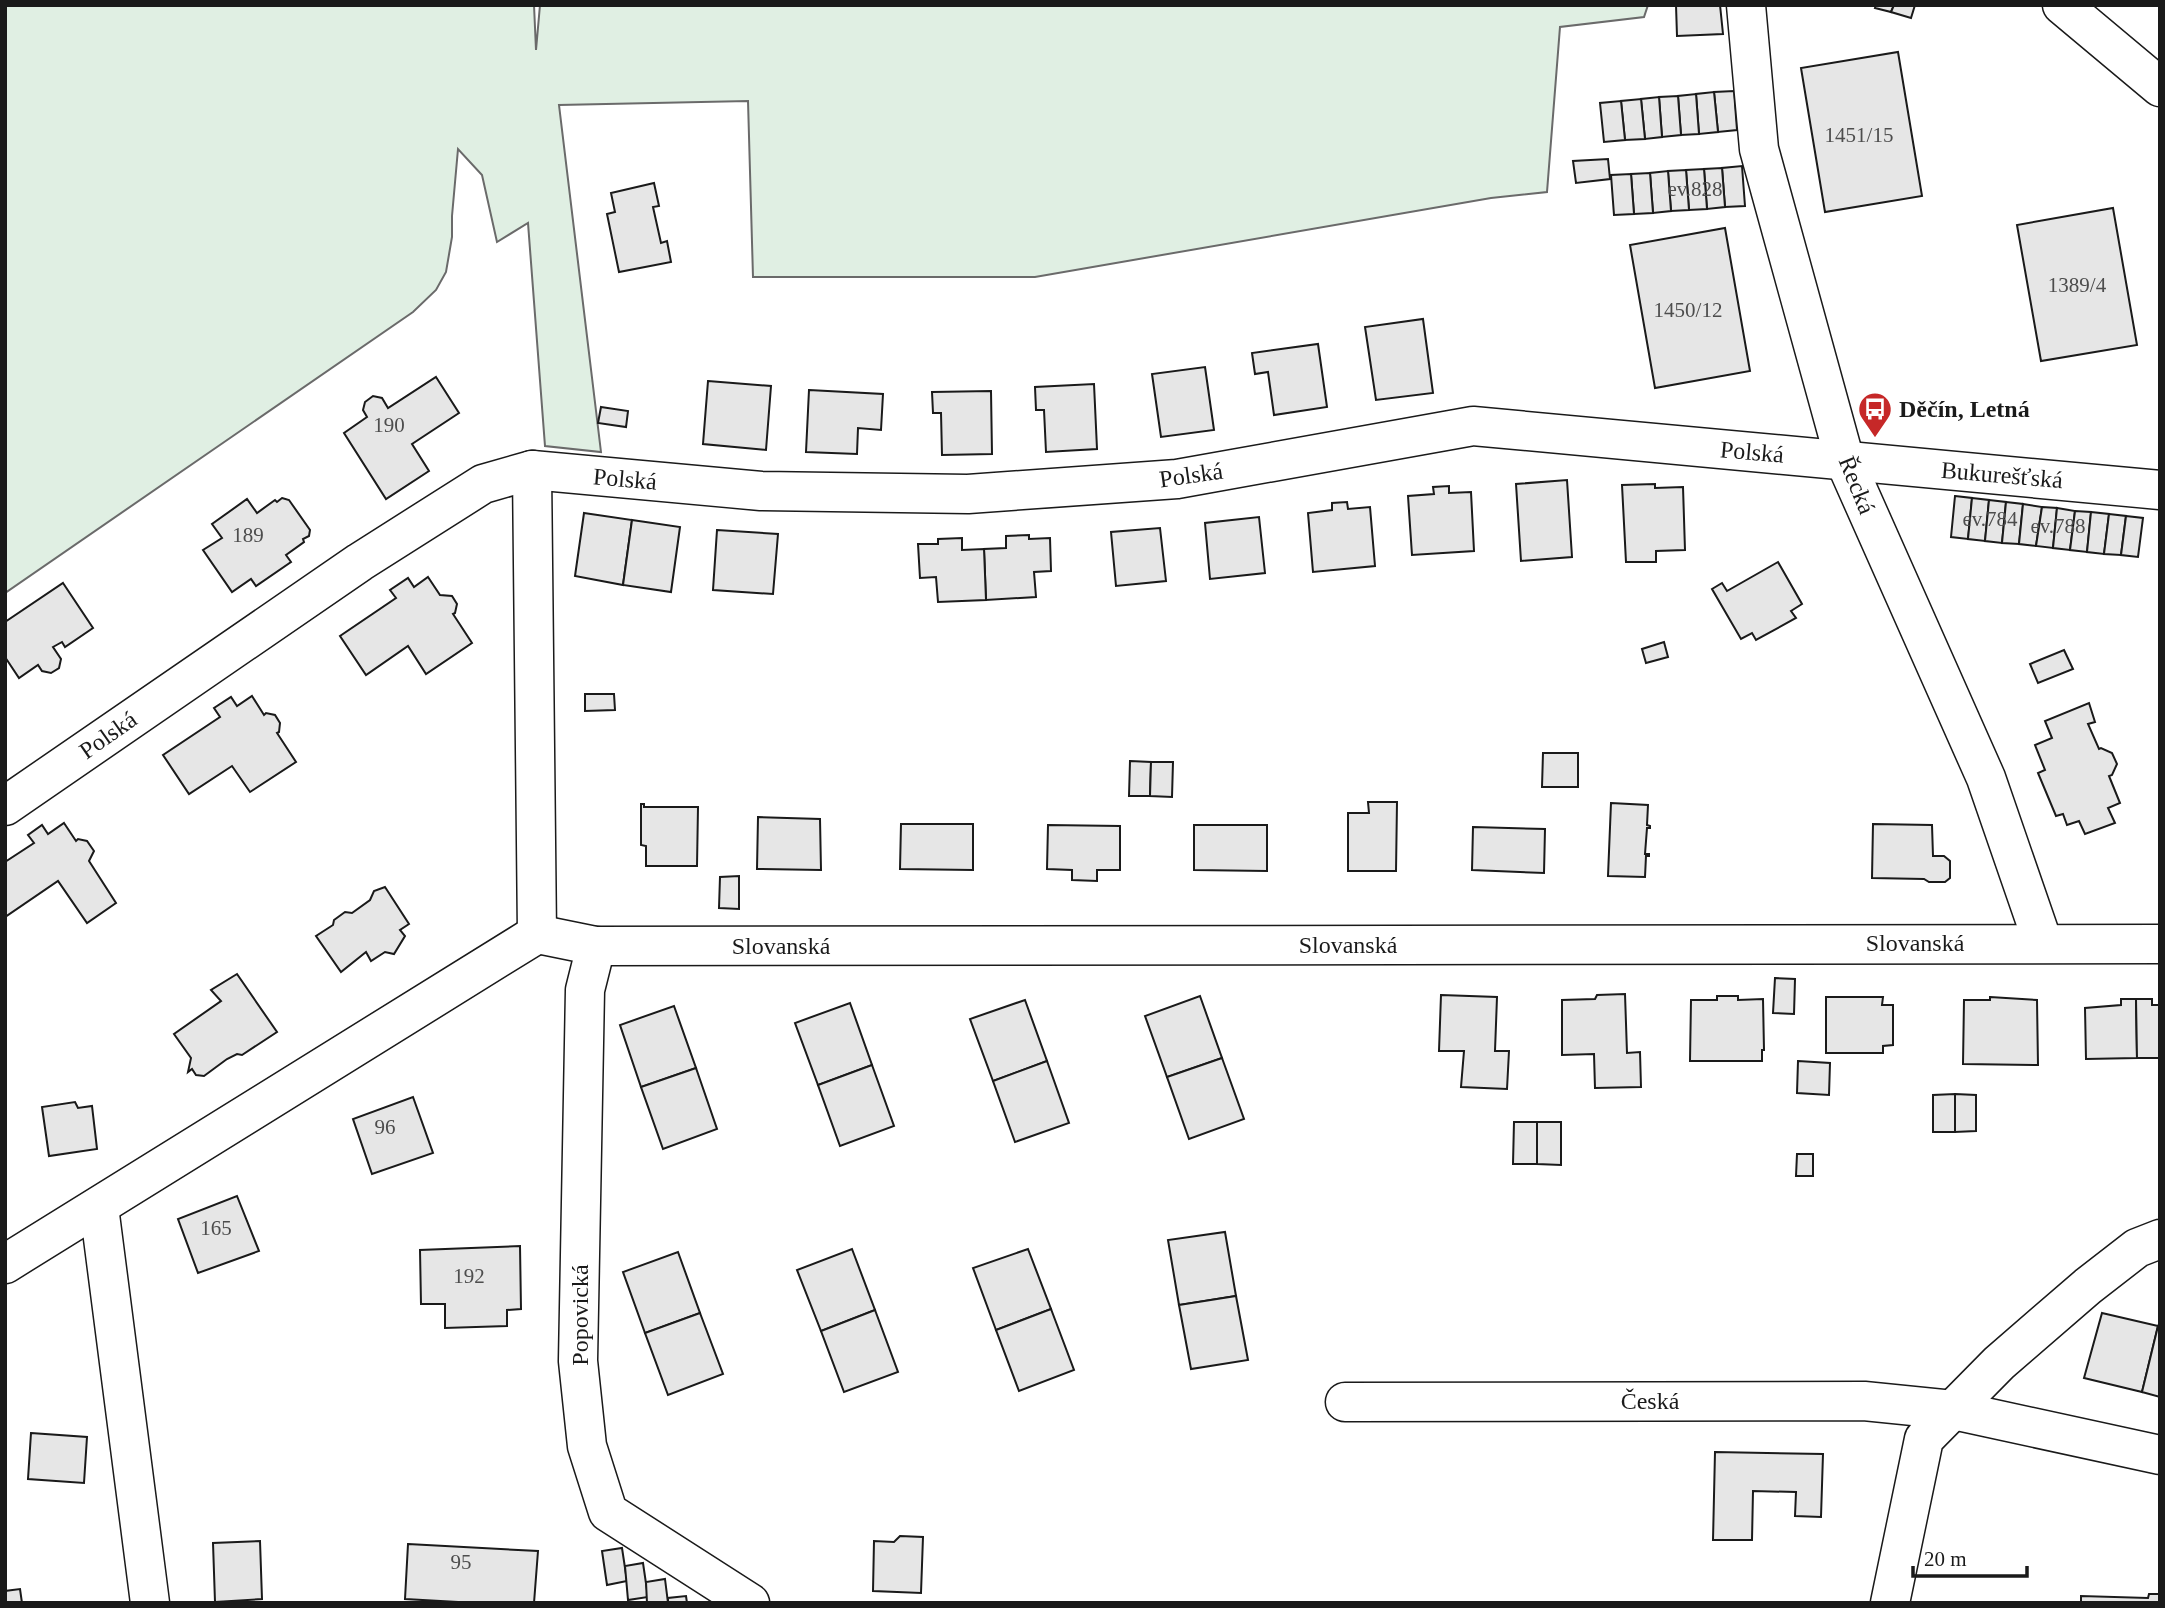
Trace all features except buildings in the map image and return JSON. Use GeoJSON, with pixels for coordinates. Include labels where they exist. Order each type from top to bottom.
{"type":"FeatureCollection","features":[{"type":"Feature","properties":{"kind":"street","name":"Řecká"},"geometry":{"type":"LineString","coordinates":[[1746,5],[1759,149],[1845,461],[1986,778],[2043,943]]}},
{"type":"Feature","properties":{"kind":"street"},"geometry":{"type":"LineString","coordinates":[[2062,5],[2160,87]]}},
{"type":"Feature","properties":{"kind":"street","name":"Polská"},"geometry":{"type":"LineString","coordinates":[[5,806],[371,555],[484,484],[532,470],[761,491],[968,494],[1177,479],[1473,426],[1845,461]]}},
{"type":"Feature","properties":{"kind":"street","name":"Bukurešťská"},"geometry":{"type":"LineString","coordinates":[[1845,461],[2160,490]]}},
{"type":"Feature","properties":{"kind":"street"},"geometry":{"type":"LineString","coordinates":[[5,1264],[537,934],[532,470]]}},
{"type":"Feature","properties":{"kind":"street","name":"Slovanská"},"geometry":{"type":"LineString","coordinates":[[537,934],[596,946],[2160,944]]}},
{"type":"Feature","properties":{"kind":"street","name":"Popovická"},"geometry":{"type":"LineString","coordinates":[[596,946],[585,990],[578,1361],[587,1446],[608,1512],[750,1603]]}},
{"type":"Feature","properties":{"kind":"street"},"geometry":{"type":"LineString","coordinates":[[99,1207],[150,1603]]}},
{"type":"Feature","properties":{"kind":"street"},"geometry":{"type":"LineString","coordinates":[[1890,1603],[1924,1439],[1999,1363],[2088,1286],[2137,1248],[2160,1238]]}},
{"type":"Feature","properties":{"kind":"street","name":"Česká"},"geometry":{"type":"LineString","coordinates":[[1345,1402],[1864,1401],[1953,1410],[2160,1455]]}},
{"type":"Feature","properties":{"kind":"green space"},"geometry":{"type":"Polygon","coordinates":[[[5,5],[534,5],[536,50],[540,5],[1648,5],[1644,17],[1560,27],[1547,192],[1491,198],[1035,277],[753,277],[748,101],[559,105],[601,452],[545,446],[528,223],[497,242],[482,175],[458,149],[452,237],[446,272],[436,290],[413,312],[5,593],[5,5]]]}},
{"type":"Feature","properties":{"kind":"place","name":"Děčín, Letná"},"geometry":{"type":"Point","coordinates":[1875,439]}}]}
